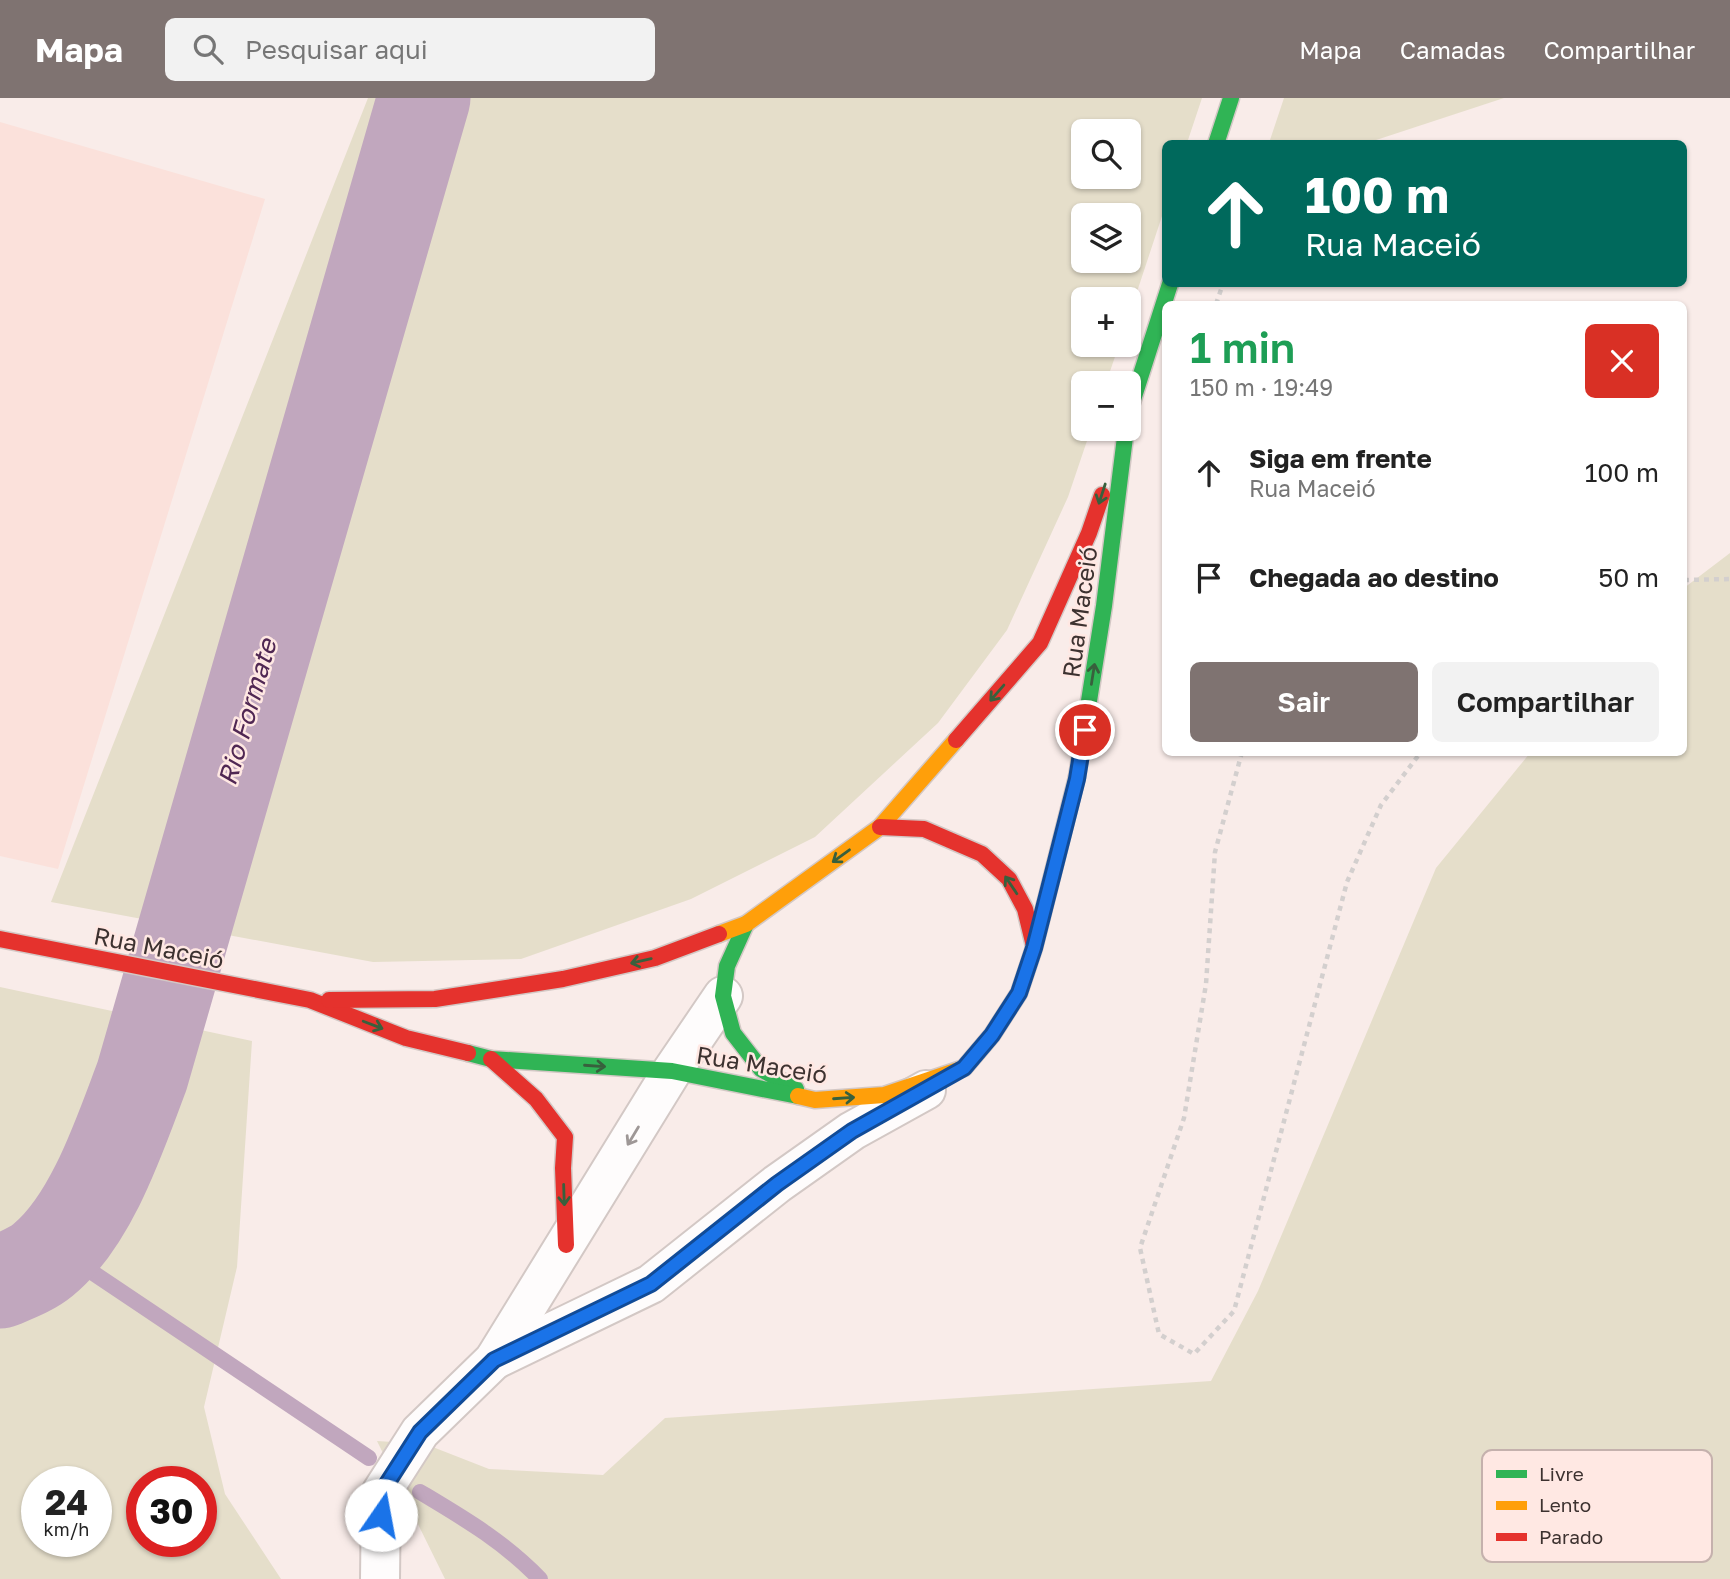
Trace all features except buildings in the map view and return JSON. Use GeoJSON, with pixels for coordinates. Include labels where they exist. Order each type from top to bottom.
{"type":"FeatureCollection","features":[{"type":"Feature","properties":{"kind":"main road"},"geometry":{"type":"LineString","coordinates":[[1217,140],[1231,98]]}},
{"type":"Feature","properties":{"kind":"main road"},"geometry":{"type":"LineString","coordinates":[[1141,375],[1162,309]]}},
{"type":"Feature","properties":{"kind":"main road","name":"Rua Maceió"},"geometry":{"type":"LineString","coordinates":[[310,1000],[435,999],[562,979],[655,958],[746,924],[880,827],[1040,643],[1089,533],[1120,441]]}},
{"type":"Feature","properties":{"kind":"main road","name":"Rua Maceió"},"geometry":{"type":"LineString","coordinates":[[0,939],[310,1000],[407,1038],[491,1059],[672,1071],[815,1100],[884,1096],[964,1068],[992,1035],[1019,993],[1034,948],[1077,779],[1104,606],[1123,441]]}},
{"type":"Feature","properties":{"kind":"main road"},"geometry":{"type":"LineString","coordinates":[[880,827],[924,828],[982,854],[1009,879],[1025,909],[1034,948]]}},
{"type":"Feature","properties":{"kind":"main road"},"geometry":{"type":"LineString","coordinates":[[746,924],[727,966],[723,996],[733,1033],[761,1069],[815,1100]]}},
{"type":"Feature","properties":{"kind":"main road"},"geometry":{"type":"LineString","coordinates":[[491,1059],[536,1099],[565,1138],[563,1168],[566,1245]]}},
{"type":"Feature","properties":{"kind":"street"},"geometry":{"type":"LineString","coordinates":[[380,1579],[381,1493],[420,1432],[494,1360],[672,1071],[723,996]]}},
{"type":"Feature","properties":{"kind":"street"},"geometry":{"type":"LineString","coordinates":[[494,1360],[651,1284],[777,1184],[852,1131],[964,1068]]}},
{"type":"Feature","properties":{"kind":"path"},"geometry":{"type":"LineString","coordinates":[[1687,580],[1730,579]]}},
{"type":"Feature","properties":{"kind":"path"},"geometry":{"type":"LineString","coordinates":[[1241,756],[1215,852],[1206,984],[1184,1118],[1140,1248],[1159,1334],[1194,1354],[1234,1311],[1347,883],[1381,805],[1418,756]]}},
{"type":"Feature","properties":{"kind":"shaded area"},"geometry":{"type":"Polygon","coordinates":[[[368,98],[1202,98],[1188,140],[1162,140],[1162,216],[1139,287],[1071,287],[1071,357],[1115,357],[1110,371],[1071,371],[1071,441],[1087,441],[1068,497],[1007,630],[938,723],[815,837],[691,899],[521,959],[373,962],[51,902],[368,98]]]}},
{"type":"Feature","properties":{"kind":"shaded area"},"geometry":{"type":"Polygon","coordinates":[[[1284,98],[1504,98],[1376,140],[1270,140],[1284,98]]]}},
{"type":"Feature","properties":{"kind":"shaded area"},"geometry":{"type":"Polygon","coordinates":[[[0,122],[265,199],[58,869],[0,856],[0,122]]]}},
{"type":"Feature","properties":{"kind":"shaded area"},"geometry":{"type":"Polygon","coordinates":[[[1730,553],[1730,1579],[445,1579],[377,1441],[425,1444],[489,1469],[603,1475],[665,1418],[1211,1381],[1258,1291],[1436,868],[1528,756],[1687,756],[1687,586],[1730,553]]]}},
{"type":"Feature","properties":{"kind":"shaded area"},"geometry":{"type":"Polygon","coordinates":[[[0,987],[252,1041],[237,1267],[204,1407],[225,1494],[281,1579],[0,1579],[0,987]]]}},
{"type":"Feature","properties":{"kind":"waterway","name":"Rio Formate"},"geometry":{"type":"LineString","coordinates":[[0,1282],[43,1260],[76,1223],[103,1175],[142,1076],[424,98]]}},
{"type":"Feature","properties":{"kind":"waterway"},"geometry":{"type":"LineString","coordinates":[[56,1248],[369,1458]]}},
{"type":"Feature","properties":{"kind":"waterway"},"geometry":{"type":"LineString","coordinates":[[420,1492],[498,1542],[540,1579]]}},
{"type":"Feature","properties":{"kind":"traffic: fast"},"geometry":{"type":"LineString","coordinates":[[1217,140],[1231,98]]}},
{"type":"Feature","properties":{"kind":"traffic: fast"},"geometry":{"type":"LineString","coordinates":[[1165,301],[1169,287]]}},
{"type":"Feature","properties":{"kind":"traffic: fast"},"geometry":{"type":"LineString","coordinates":[[1141,375],[1162,309]]}},
{"type":"Feature","properties":{"kind":"traffic: fast"},"geometry":{"type":"LineString","coordinates":[[1077,777],[1104,606],[1125,441]]}},
{"type":"Feature","properties":{"kind":"traffic: fast"},"geometry":{"type":"LineString","coordinates":[[746,924],[727,966],[723,996],[733,1033],[761,1069],[796,1089]]}},
{"type":"Feature","properties":{"kind":"traffic: fast"},"geometry":{"type":"LineString","coordinates":[[468,1053],[491,1059],[672,1071],[798,1096]]}},
{"type":"Feature","properties":{"kind":"traffic: slow"},"geometry":{"type":"LineString","coordinates":[[719,934],[746,924],[880,827],[956,740]]}},
{"type":"Feature","properties":{"kind":"traffic: slow"},"geometry":{"type":"LineString","coordinates":[[798,1096],[815,1100],[884,1095],[964,1068],[992,1035],[1019,993],[1034,948],[1077,777]]}},
{"type":"Feature","properties":{"kind":"traffic: jam"},"geometry":{"type":"LineString","coordinates":[[956,740],[1040,643],[1089,533],[1102,495]]}},
{"type":"Feature","properties":{"kind":"traffic: jam"},"geometry":{"type":"LineString","coordinates":[[880,827],[924,829],[982,854],[1009,879],[1025,909],[1034,946]]}},
{"type":"Feature","properties":{"kind":"traffic: jam"},"geometry":{"type":"LineString","coordinates":[[329,1000],[435,999],[563,979],[655,958],[719,934]]}},
{"type":"Feature","properties":{"kind":"traffic: jam"},"geometry":{"type":"LineString","coordinates":[[0,939],[310,1000],[406,1038],[468,1053]]}},
{"type":"Feature","properties":{"kind":"traffic: jam"},"geometry":{"type":"LineString","coordinates":[[491,1059],[536,1099],[565,1137],[563,1168],[566,1245]]}},
{"type":"Feature","properties":{"kind":"route"},"geometry":{"type":"LineString","coordinates":[[381,1515],[381,1493],[420,1432],[494,1360],[651,1284],[777,1184],[852,1131],[964,1068],[992,1035],[1019,993],[1034,948],[1077,779],[1085,730]]}}]}
